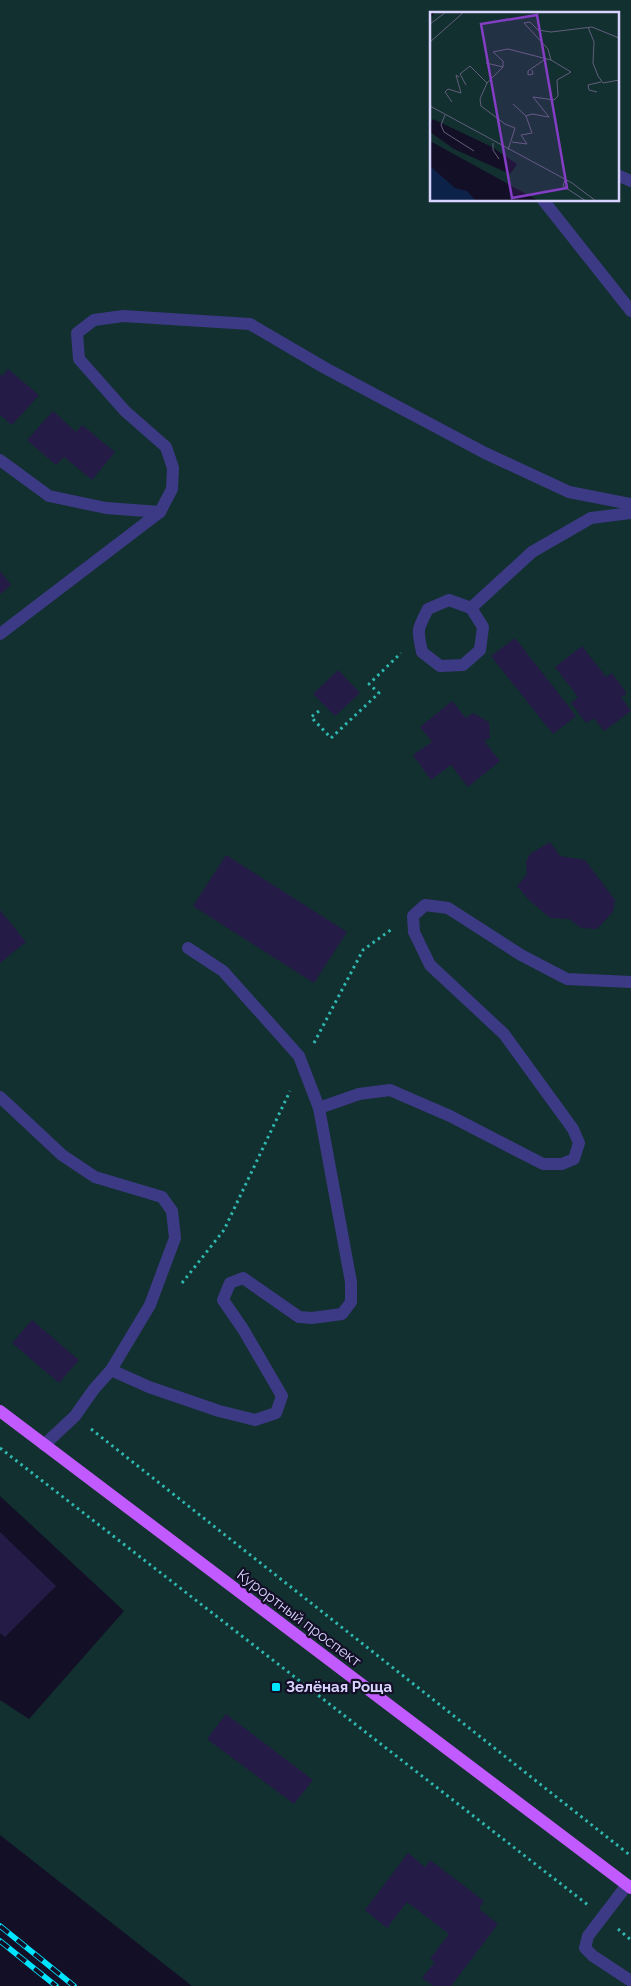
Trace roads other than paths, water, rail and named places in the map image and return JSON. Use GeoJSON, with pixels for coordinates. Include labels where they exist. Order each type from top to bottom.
{"type":"FeatureCollection","features":[{"type":"Feature","properties":{"kind":"main road","name":"Курортный проспект"},"geometry":{"type":"LineString","coordinates":[[0,1411],[629,1886]]}},
{"type":"Feature","properties":{"kind":"lane"},"geometry":{"type":"LineString","coordinates":[[618,175],[631,181]]}},
{"type":"Feature","properties":{"kind":"lane"},"geometry":{"type":"LineString","coordinates":[[544,201],[631,311]]}},
{"type":"Feature","properties":{"kind":"lane"},"geometry":{"type":"LineString","coordinates":[[0,634],[160,512],[172,489],[173,468],[166,447],[125,411],[79,360],[77,333],[94,320],[123,316],[250,324],[325,368],[485,453],[568,492],[631,504]]}},
{"type":"Feature","properties":{"kind":"lane"},"geometry":{"type":"LineString","coordinates":[[0,460],[48,496],[106,508],[160,512]]}},
{"type":"Feature","properties":{"kind":"lane"},"geometry":{"type":"LineString","coordinates":[[471,608],[532,552],[592,518],[631,513]]}},
{"type":"Feature","properties":{"kind":"lane"},"geometry":{"type":"LineString","coordinates":[[449,600],[471,608],[483,627],[480,650],[463,665],[440,666],[422,652],[417,629],[428,609],[449,600]]}},
{"type":"Feature","properties":{"kind":"lane"},"geometry":{"type":"LineString","coordinates":[[318,1108],[359,1094],[390,1090],[450,1116],[543,1164],[562,1164],[574,1159],[579,1143],[572,1129],[504,1034],[430,964],[414,932],[414,916],[425,904],[448,908],[521,955],[567,978],[631,982]]}},
{"type":"Feature","properties":{"kind":"lane"},"geometry":{"type":"LineString","coordinates":[[111,1370],[149,1387],[219,1411],[255,1420],[276,1413],[282,1396],[243,1329],[223,1300],[230,1283],[242,1278],[299,1317],[312,1318],[342,1314],[351,1302],[351,1282],[318,1108],[299,1056],[223,971],[188,948]]}},
{"type":"Feature","properties":{"kind":"lane"},"geometry":{"type":"LineString","coordinates":[[0,1097],[62,1155],[95,1177],[162,1197],[172,1211],[175,1238],[150,1305],[111,1370],[94,1389],[75,1416],[44,1445]]}},
{"type":"Feature","properties":{"kind":"lane","name":"Курортный проспект"},"geometry":{"type":"LineString","coordinates":[[629,1886],[588,1936],[585,1948],[593,1956],[631,1981]]}},
{"type":"Feature","properties":{"kind":"railway"},"geometry":{"type":"LineString","coordinates":[[0,1926],[74,1986]]}},
{"type":"Feature","properties":{"kind":"railway"},"geometry":{"type":"LineString","coordinates":[[0,1941],[56,1986]]}},
{"type":"Feature","properties":{"kind":"place","name":"Зелёная Роща"},"geometry":{"type":"Point","coordinates":[276,1687]}}]}
